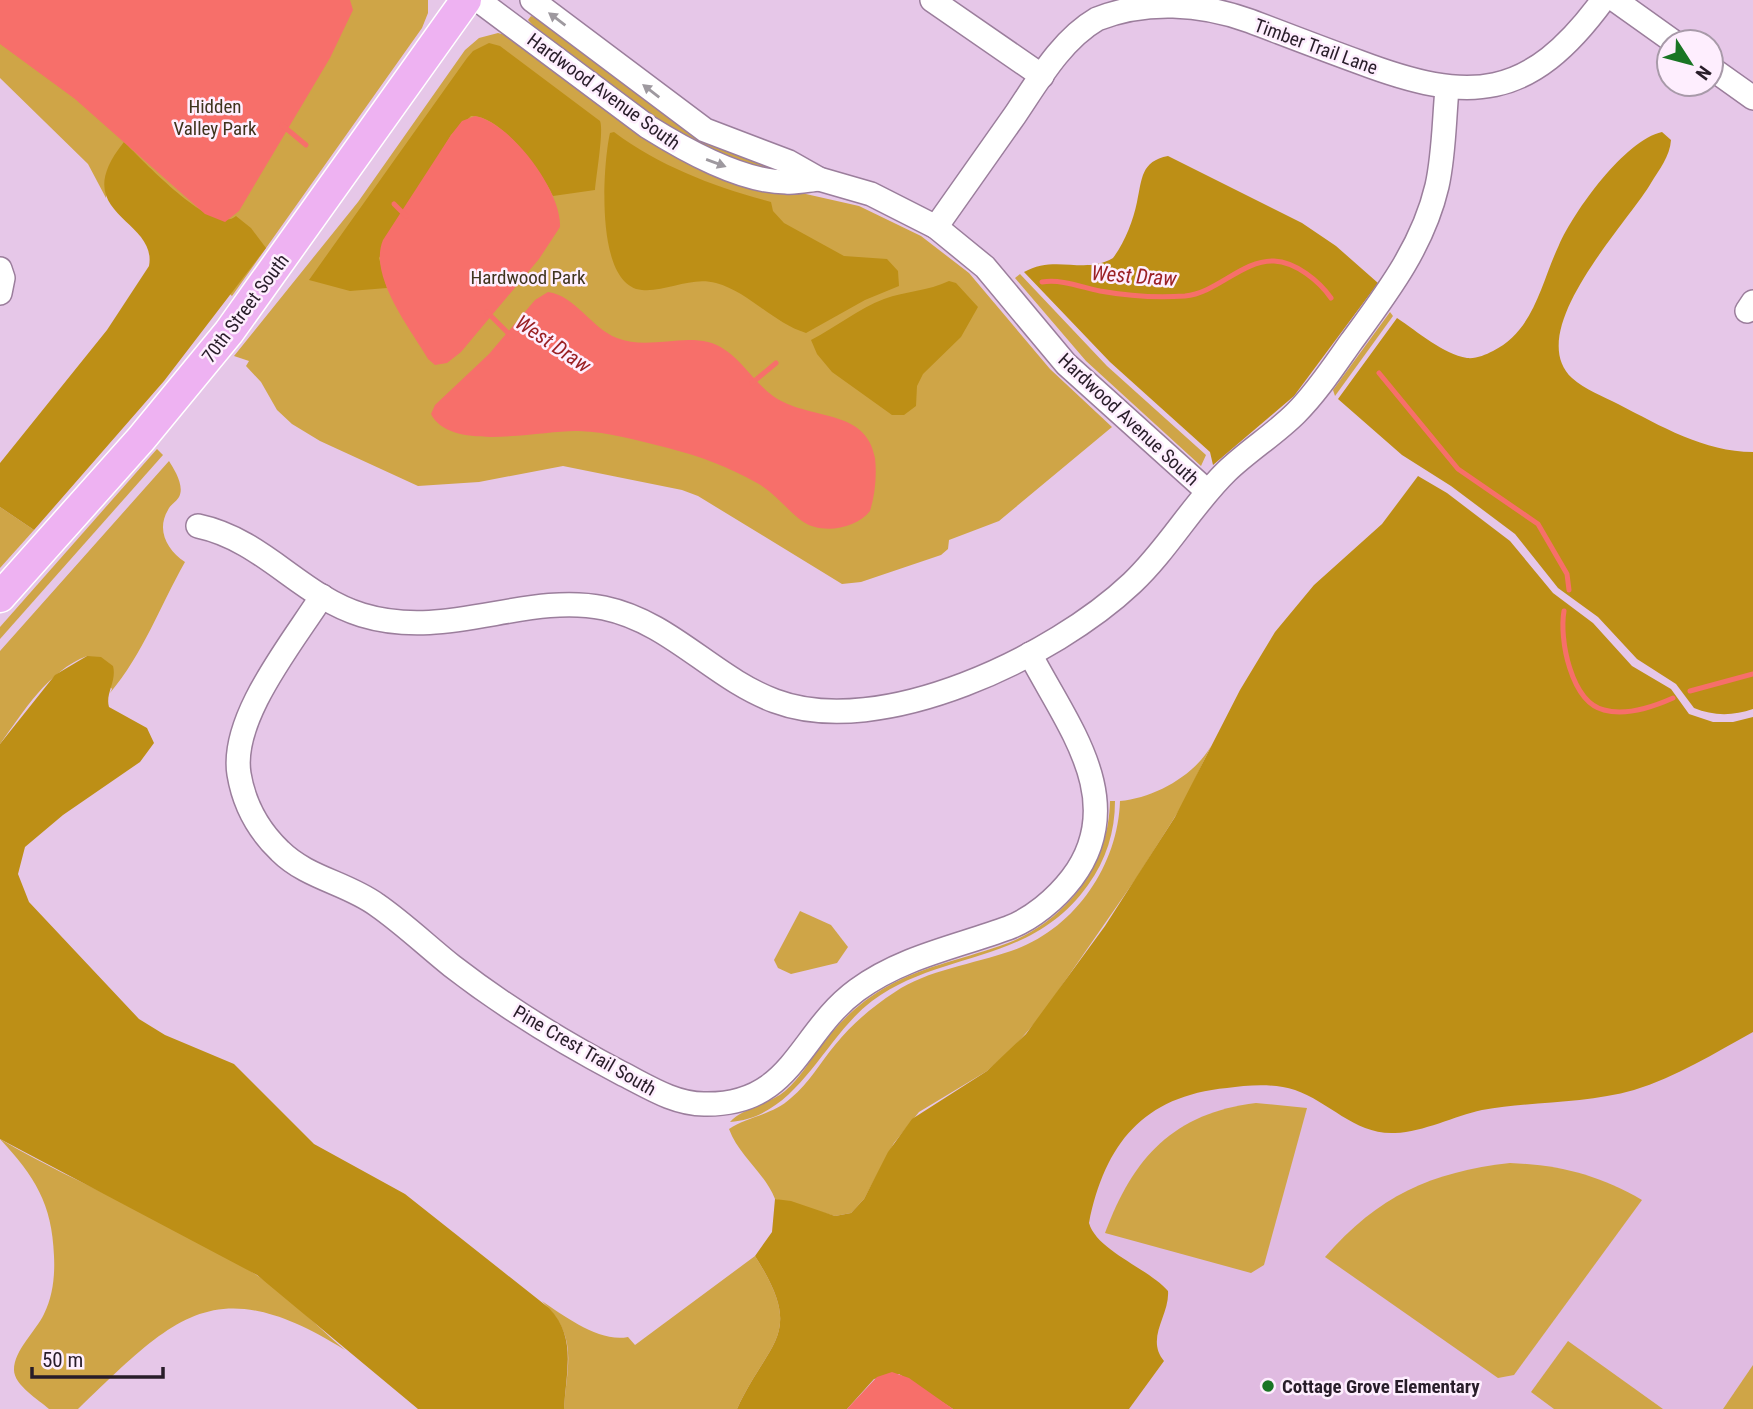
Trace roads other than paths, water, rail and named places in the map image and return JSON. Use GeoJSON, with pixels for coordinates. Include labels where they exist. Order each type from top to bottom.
{"type":"FeatureCollection","features":[{"type":"Feature","properties":{"kind":"main road","name":"70th Street South"},"geometry":{"type":"LineString","coordinates":[[0,597],[125,457],[229,332],[467,0]]}},
{"type":"Feature","properties":{"kind":"street","name":"Hardwood Avenue South"},"geometry":{"type":"LineString","coordinates":[[478,0],[648,127],[685,149],[741,172],[777,181],[819,179]]}},
{"type":"Feature","properties":{"kind":"street","name":"Hardwood Avenue South"},"geometry":{"type":"LineString","coordinates":[[532,0],[705,130],[789,162],[819,179],[871,194],[936,228],[985,267],[1066,364],[1207,491]]}},
{"type":"Feature","properties":{"kind":"street"},"geometry":{"type":"LineString","coordinates":[[932,0],[1042,76]]}},
{"type":"Feature","properties":{"kind":"street","name":"Timber Trail Lane"},"geometry":{"type":"LineString","coordinates":[[936,228],[1042,76],[1071,40],[1096,20],[1131,5],[1165,2],[1219,11],[1395,75],[1447,89],[1496,84],[1537,67],[1570,41],[1603,0]]}},
{"type":"Feature","properties":{"kind":"street"},"geometry":{"type":"LineString","coordinates":[[1615,0],[1655,28]]}},
{"type":"Feature","properties":{"kind":"street"},"geometry":{"type":"LineString","coordinates":[[1725,78],[1753,98]]}},
{"type":"Feature","properties":{"kind":"street"},"geometry":{"type":"LineString","coordinates":[[198,526],[245,542],[322,596],[356,613],[408,623],[470,619],[556,606],[602,607],[648,622],[763,697],[786,705],[821,711],[862,710],[932,694],[989,675],[1083,622],[1126,588],[1148,566],[1207,491],[1306,403],[1397,279],[1422,231],[1437,186],[1447,89]]}},
{"type":"Feature","properties":{"kind":"street"},"geometry":{"type":"LineString","coordinates":[[0,269],[3,281],[0,293]]}},
{"type":"Feature","properties":{"kind":"street","name":"Pine Crest Trail South"},"geometry":{"type":"LineString","coordinates":[[322,596],[252,709],[240,739],[238,764],[243,790],[265,835],[300,867],[379,906],[454,967],[535,1024],[652,1089],[694,1104],[734,1102],[762,1091],[789,1070],[834,1010],[867,983],[906,962],[1014,925],[1046,904],[1071,880],[1087,852],[1094,831],[1095,787],[1084,757],[1030,654]]}},
{"type":"Feature","properties":{"kind":"water","name":"Hidden Valley Park"},"geometry":{"type":"Polygon","coordinates":[[[0,0],[350,0],[353,10],[330,58],[239,211],[225,222],[205,214],[75,99],[0,44],[0,0]]]}},
{"type":"Feature","properties":{"kind":"water"},"geometry":{"type":"Polygon","coordinates":[[[475,116],[489,121],[503,131],[531,160],[552,195],[560,227],[539,259],[461,352],[447,363],[435,365],[428,359],[393,301],[381,269],[380,254],[383,240],[451,135],[462,121],[475,116]]]}},
{"type":"Feature","properties":{"kind":"water"},"geometry":{"type":"Polygon","coordinates":[[[548,292],[567,299],[599,327],[617,338],[640,343],[697,340],[718,346],[735,358],[773,396],[787,404],[834,417],[860,430],[869,442],[875,458],[875,485],[870,511],[847,526],[819,528],[802,521],[769,491],[746,477],[714,462],[668,448],[590,432],[564,431],[500,437],[458,433],[442,426],[431,414],[435,405],[489,354],[535,300],[548,292]]]}},
{"type":"Feature","properties":{"kind":"water"},"geometry":{"type":"Polygon","coordinates":[[[892,1372],[909,1378],[953,1409],[847,1409],[877,1377],[892,1372]]]}},
{"type":"Feature","properties":{"kind":"waterway","name":"West Draw"},"geometry":{"type":"LineString","coordinates":[[282,125],[306,145]]}},
{"type":"Feature","properties":{"kind":"waterway","name":"West Draw"},"geometry":{"type":"LineString","coordinates":[[394,204],[406,216]]}},
{"type":"Feature","properties":{"kind":"waterway","name":"West Draw"},"geometry":{"type":"LineString","coordinates":[[1042,282],[1064,282],[1132,295],[1185,296],[1197,294],[1251,266],[1274,261],[1290,265],[1306,274],[1331,298]]}},
{"type":"Feature","properties":{"kind":"waterway","name":"West Draw"},"geometry":{"type":"LineString","coordinates":[[487,312],[512,337]]}},
{"type":"Feature","properties":{"kind":"waterway","name":"West Draw"},"geometry":{"type":"LineString","coordinates":[[752,383],[776,363]]}},
{"type":"Feature","properties":{"kind":"waterway","name":"West Draw"},"geometry":{"type":"LineString","coordinates":[[1379,373],[1458,469],[1538,524],[1567,574],[1569,590]]}},
{"type":"Feature","properties":{"kind":"waterway","name":"West Draw"},"geometry":{"type":"LineString","coordinates":[[1564,611],[1564,637],[1570,668],[1583,695],[1593,705],[1604,710],[1621,712],[1648,707],[1673,698]]}},
{"type":"Feature","properties":{"kind":"waterway","name":"West Draw"},"geometry":{"type":"LineString","coordinates":[[1690,691],[1753,674]]}},
{"type":"Feature","properties":{"kind":"place","name":"Cottage Grove Elementary"},"geometry":{"type":"Point","coordinates":[1268,1386]}},
{"type":"Feature","properties":{"kind":"park label","name":"Hardwood Park"},"geometry":{"type":"Point","coordinates":[528,277]}}]}
